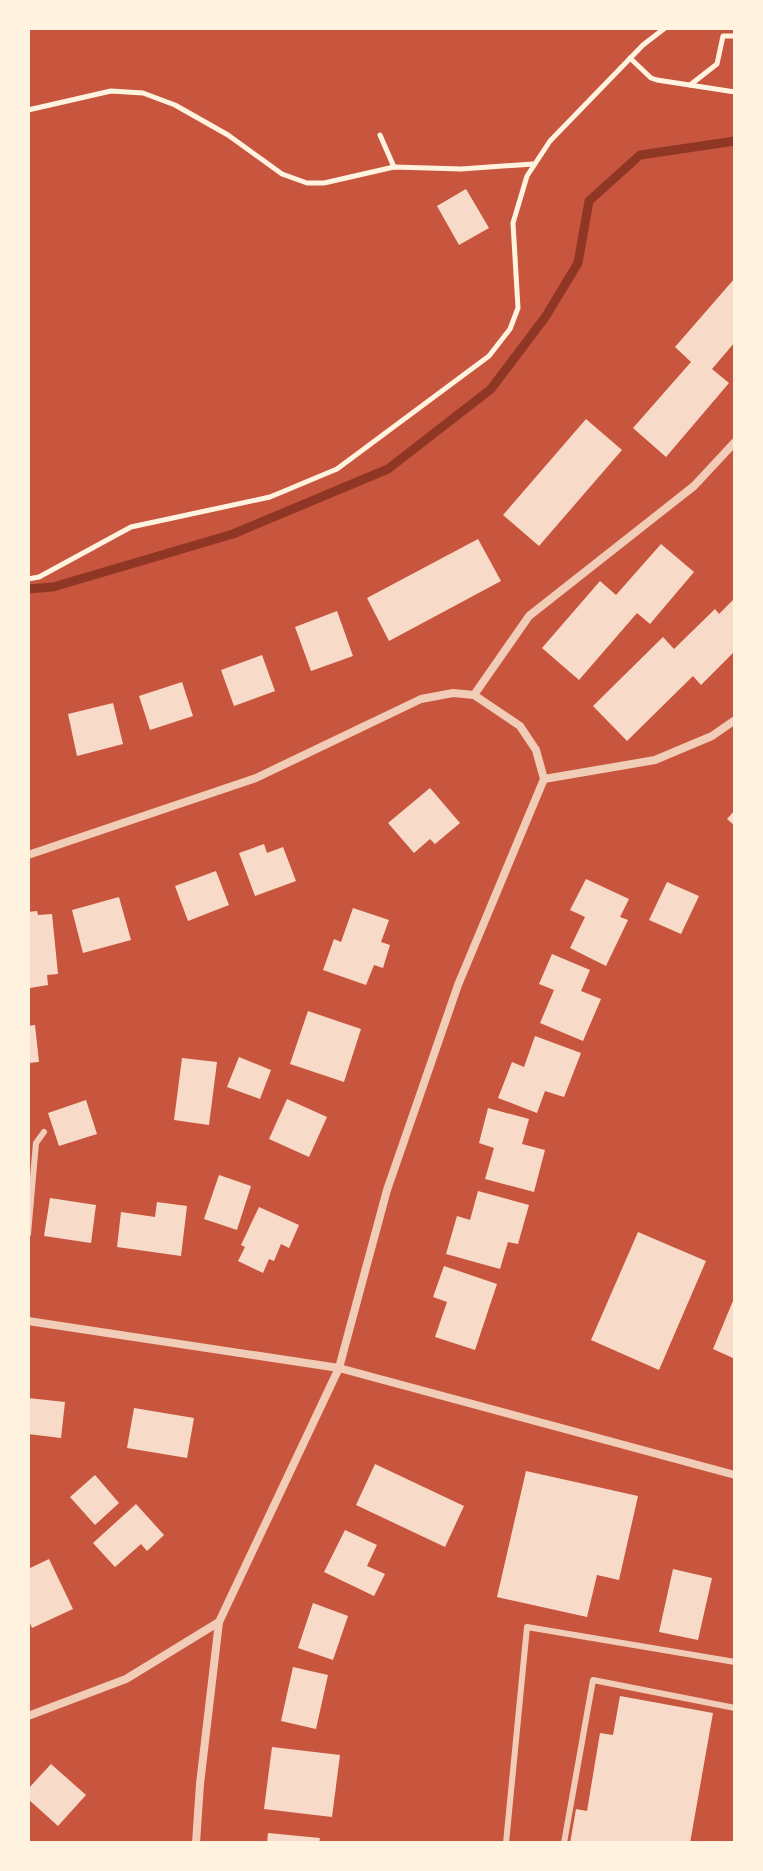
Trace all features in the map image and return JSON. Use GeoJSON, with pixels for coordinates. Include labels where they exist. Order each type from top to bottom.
{"type":"FeatureCollection","features":[{"type":"Feature","properties":{"kind":"street"},"geometry":{"type":"LineString","coordinates":[[474,695],[529,616],[694,486],[735,442]]}},
{"type":"Feature","properties":{"kind":"street"},"geometry":{"type":"LineString","coordinates":[[28,855],[256,778],[421,699],[453,693],[474,695],[520,726],[536,750],[544,779],[458,985],[387,1190],[339,1368],[219,1622],[196,1843]]}},
{"type":"Feature","properties":{"kind":"street"},"geometry":{"type":"LineString","coordinates":[[544,779],[655,760],[712,736],[735,720]]}},
{"type":"Feature","properties":{"kind":"street"},"geometry":{"type":"LineString","coordinates":[[28,1321],[339,1368],[735,1475]]}},
{"type":"Feature","properties":{"kind":"street"},"geometry":{"type":"LineString","coordinates":[[28,1716],[126,1679],[219,1622]]}},
{"type":"Feature","properties":{"kind":"lane"},"geometry":{"type":"LineString","coordinates":[[28,1234],[36,1143],[44,1132]]}},
{"type":"Feature","properties":{"kind":"lane"},"geometry":{"type":"LineString","coordinates":[[506,1843],[527,1627],[735,1662]]}},
{"type":"Feature","properties":{"kind":"lane"},"geometry":{"type":"LineString","coordinates":[[564,1843],[593,1680],[735,1708]]}},
{"type":"Feature","properties":{"kind":"path"},"geometry":{"type":"LineString","coordinates":[[28,579],[39,577],[131,527],[270,497],[337,469],[489,356],[510,329],[518,308],[513,223],[527,176],[550,141],[630,58],[665,28]]}},
{"type":"Feature","properties":{"kind":"path"},"geometry":{"type":"LineString","coordinates":[[689,85],[717,64],[723,36],[735,36]]}},
{"type":"Feature","properties":{"kind":"path"},"geometry":{"type":"LineString","coordinates":[[630,58],[651,78],[735,92]]}},
{"type":"Feature","properties":{"kind":"path"},"geometry":{"type":"LineString","coordinates":[[28,110],[111,91],[143,93],[228,135],[282,174],[307,183],[324,183],[394,167],[461,169],[534,164]]}},
{"type":"Feature","properties":{"kind":"path"},"geometry":{"type":"LineString","coordinates":[[380,135],[394,167]]}},
{"type":"Feature","properties":{"kind":"building"},"geometry":{"type":"Polygon","coordinates":[[[466,189],[489,228],[459,245],[437,206],[466,189]]]}},
{"type":"Feature","properties":{"kind":"building"},"geometry":{"type":"Polygon","coordinates":[[[735,278],[735,342],[712,369],[729,383],[666,457],[633,428],[691,362],[675,347],[735,278]]]}},
{"type":"Feature","properties":{"kind":"building"},"geometry":{"type":"Polygon","coordinates":[[[586,419],[622,450],[539,546],[503,515],[586,419]]]}},
{"type":"Feature","properties":{"kind":"building"},"geometry":{"type":"Polygon","coordinates":[[[478,539],[501,581],[389,641],[367,598],[478,539]]]}},
{"type":"Feature","properties":{"kind":"building"},"geometry":{"type":"Polygon","coordinates":[[[661,544],[694,572],[650,624],[637,613],[579,680],[542,648],[600,581],[616,595],[661,544]]]}},
{"type":"Feature","properties":{"kind":"building"},"geometry":{"type":"Polygon","coordinates":[[[735,598],[735,651],[701,685],[693,676],[627,741],[593,706],[663,637],[674,649],[715,609],[719,614],[735,598]]]}},
{"type":"Feature","properties":{"kind":"building"},"geometry":{"type":"Polygon","coordinates":[[[337,611],[353,656],[311,671],[295,627],[337,611]]]}},
{"type":"Feature","properties":{"kind":"building"},"geometry":{"type":"Polygon","coordinates":[[[262,655],[275,691],[234,706],[221,670],[262,655]]]}},
{"type":"Feature","properties":{"kind":"building"},"geometry":{"type":"Polygon","coordinates":[[[182,682],[193,716],[150,730],[139,696],[182,682]]]}},
{"type":"Feature","properties":{"kind":"building"},"geometry":{"type":"Polygon","coordinates":[[[113,703],[123,744],[77,756],[68,714],[113,703]]]}},
{"type":"Feature","properties":{"kind":"building"},"geometry":{"type":"Polygon","coordinates":[[[430,788],[460,823],[435,844],[430,839],[414,853],[388,823],[430,788]]]}},
{"type":"Feature","properties":{"kind":"building"},"geometry":{"type":"Polygon","coordinates":[[[735,810],[735,826],[727,819],[735,810]]]}},
{"type":"Feature","properties":{"kind":"building"},"geometry":{"type":"Polygon","coordinates":[[[264,844],[267,853],[283,847],[296,881],[255,896],[239,853],[264,844]]]}},
{"type":"Feature","properties":{"kind":"building"},"geometry":{"type":"Polygon","coordinates":[[[216,871],[229,905],[188,921],[175,886],[216,871]]]}},
{"type":"Feature","properties":{"kind":"building"},"geometry":{"type":"Polygon","coordinates":[[[586,879],[629,899],[620,917],[628,920],[606,966],[570,948],[585,917],[570,910],[586,879]]]}},
{"type":"Feature","properties":{"kind":"building"},"geometry":{"type":"Polygon","coordinates":[[[667,882],[699,896],[681,934],[649,920],[667,882]]]}},
{"type":"Feature","properties":{"kind":"building"},"geometry":{"type":"Polygon","coordinates":[[[119,897],[131,940],[83,953],[72,910],[119,897]]]}},
{"type":"Feature","properties":{"kind":"building"},"geometry":{"type":"Polygon","coordinates":[[[353,908],[389,920],[381,942],[390,945],[383,968],[374,965],[366,985],[323,970],[334,939],[341,942],[353,908]]]}},
{"type":"Feature","properties":{"kind":"building"},"geometry":{"type":"Polygon","coordinates":[[[37,911],[38,915],[52,914],[58,974],[47,975],[48,985],[30,988],[28,912],[37,911]]]}},
{"type":"Feature","properties":{"kind":"building"},"geometry":{"type":"Polygon","coordinates":[[[552,954],[590,970],[581,991],[601,999],[583,1041],[540,1023],[554,990],[539,984],[552,954]]]}},
{"type":"Feature","properties":{"kind":"building"},"geometry":{"type":"Polygon","coordinates":[[[308,1011],[361,1029],[344,1082],[290,1064],[308,1011]]]}},
{"type":"Feature","properties":{"kind":"building"},"geometry":{"type":"Polygon","coordinates":[[[35,1025],[39,1062],[28,1063],[28,1026],[35,1025]]]}},
{"type":"Feature","properties":{"kind":"building"},"geometry":{"type":"Polygon","coordinates":[[[535,1036],[581,1053],[564,1097],[545,1091],[537,1113],[498,1098],[512,1062],[524,1067],[535,1036]]]}},
{"type":"Feature","properties":{"kind":"building"},"geometry":{"type":"Polygon","coordinates":[[[239,1057],[271,1070],[260,1099],[227,1087],[239,1057]]]}},
{"type":"Feature","properties":{"kind":"building"},"geometry":{"type":"Polygon","coordinates":[[[182,1058],[217,1062],[209,1125],[174,1120],[182,1058]]]}},
{"type":"Feature","properties":{"kind":"building"},"geometry":{"type":"Polygon","coordinates":[[[287,1099],[327,1117],[309,1157],[269,1139],[287,1099]]]}},
{"type":"Feature","properties":{"kind":"building"},"geometry":{"type":"Polygon","coordinates":[[[86,1100],[97,1134],[59,1146],[48,1113],[86,1100]]]}},
{"type":"Feature","properties":{"kind":"building"},"geometry":{"type":"Polygon","coordinates":[[[488,1108],[529,1119],[522,1144],[545,1150],[534,1192],[485,1179],[494,1148],[479,1143],[488,1108]]]}},
{"type":"Feature","properties":{"kind":"building"},"geometry":{"type":"Polygon","coordinates":[[[219,1175],[251,1186],[237,1230],[204,1219],[219,1175]]]}},
{"type":"Feature","properties":{"kind":"building"},"geometry":{"type":"Polygon","coordinates":[[[478,1191],[529,1205],[518,1244],[508,1242],[500,1269],[446,1254],[457,1216],[470,1220],[478,1191]]]}},
{"type":"Feature","properties":{"kind":"building"},"geometry":{"type":"Polygon","coordinates":[[[50,1198],[96,1205],[91,1243],[44,1236],[50,1198]]]}},
{"type":"Feature","properties":{"kind":"building"},"geometry":{"type":"Polygon","coordinates":[[[157,1202],[187,1206],[181,1256],[117,1247],[121,1212],[155,1217],[157,1202]]]}},
{"type":"Feature","properties":{"kind":"building"},"geometry":{"type":"Polygon","coordinates":[[[259,1207],[299,1225],[289,1248],[281,1244],[274,1261],[269,1259],[263,1273],[238,1261],[245,1247],[241,1245],[259,1207]]]}},
{"type":"Feature","properties":{"kind":"building"},"geometry":{"type":"Polygon","coordinates":[[[638,1232],[706,1261],[659,1370],[591,1340],[638,1232]]]}},
{"type":"Feature","properties":{"kind":"building"},"geometry":{"type":"Polygon","coordinates":[[[444,1266],[497,1284],[475,1350],[435,1337],[447,1302],[433,1297],[444,1266]]]}},
{"type":"Feature","properties":{"kind":"building"},"geometry":{"type":"Polygon","coordinates":[[[735,1296],[735,1359],[713,1349],[735,1296]]]}},
{"type":"Feature","properties":{"kind":"building"},"geometry":{"type":"Polygon","coordinates":[[[28,1398],[65,1402],[61,1438],[28,1434],[28,1398]]]}},
{"type":"Feature","properties":{"kind":"building"},"geometry":{"type":"Polygon","coordinates":[[[134,1408],[194,1418],[187,1458],[127,1448],[134,1408]]]}},
{"type":"Feature","properties":{"kind":"building"},"geometry":{"type":"Polygon","coordinates":[[[375,1464],[464,1506],[445,1547],[356,1505],[375,1464]]]}},
{"type":"Feature","properties":{"kind":"building"},"geometry":{"type":"Polygon","coordinates":[[[526,1471],[638,1496],[619,1580],[597,1575],[587,1617],[497,1597],[526,1471]]]}},
{"type":"Feature","properties":{"kind":"building"},"geometry":{"type":"Polygon","coordinates":[[[95,1475],[119,1503],[95,1525],[70,1497],[95,1475]]]}},
{"type":"Feature","properties":{"kind":"building"},"geometry":{"type":"Polygon","coordinates":[[[136,1504],[164,1535],[147,1551],[141,1544],[115,1567],[93,1543],[136,1504]]]}},
{"type":"Feature","properties":{"kind":"building"},"geometry":{"type":"Polygon","coordinates":[[[345,1530],[377,1545],[367,1566],[385,1574],[374,1596],[324,1572],[345,1530]]]}},
{"type":"Feature","properties":{"kind":"building"},"geometry":{"type":"Polygon","coordinates":[[[49,1559],[73,1609],[32,1628],[28,1618],[28,1569],[49,1559]]]}},
{"type":"Feature","properties":{"kind":"building"},"geometry":{"type":"Polygon","coordinates":[[[673,1569],[712,1578],[698,1640],[659,1632],[673,1569]]]}},
{"type":"Feature","properties":{"kind":"building"},"geometry":{"type":"Polygon","coordinates":[[[313,1603],[348,1616],[333,1660],[298,1648],[313,1603]]]}},
{"type":"Feature","properties":{"kind":"building"},"geometry":{"type":"Polygon","coordinates":[[[293,1667],[328,1675],[316,1729],[281,1721],[293,1667]]]}},
{"type":"Feature","properties":{"kind":"building"},"geometry":{"type":"Polygon","coordinates":[[[620,1696],[713,1713],[690,1843],[570,1843],[576,1809],[587,1811],[600,1733],[613,1735],[620,1696]]]}},
{"type":"Feature","properties":{"kind":"building"},"geometry":{"type":"Polygon","coordinates":[[[272,1747],[340,1755],[332,1817],[264,1809],[272,1747]]]}},
{"type":"Feature","properties":{"kind":"building"},"geometry":{"type":"Polygon","coordinates":[[[51,1764],[86,1795],[58,1826],[28,1799],[28,1789],[51,1764]]]}},
{"type":"Feature","properties":{"kind":"building"},"geometry":{"type":"Polygon","coordinates":[[[268,1833],[320,1838],[319,1843],[267,1843],[268,1833]]]}},
{"type":"Feature","properties":{"kind":"waterway"},"geometry":{"type":"LineString","coordinates":[[28,589],[53,587],[233,534],[388,469],[491,389],[546,316],[578,263],[589,201],[640,155],[735,141]]}}]}
